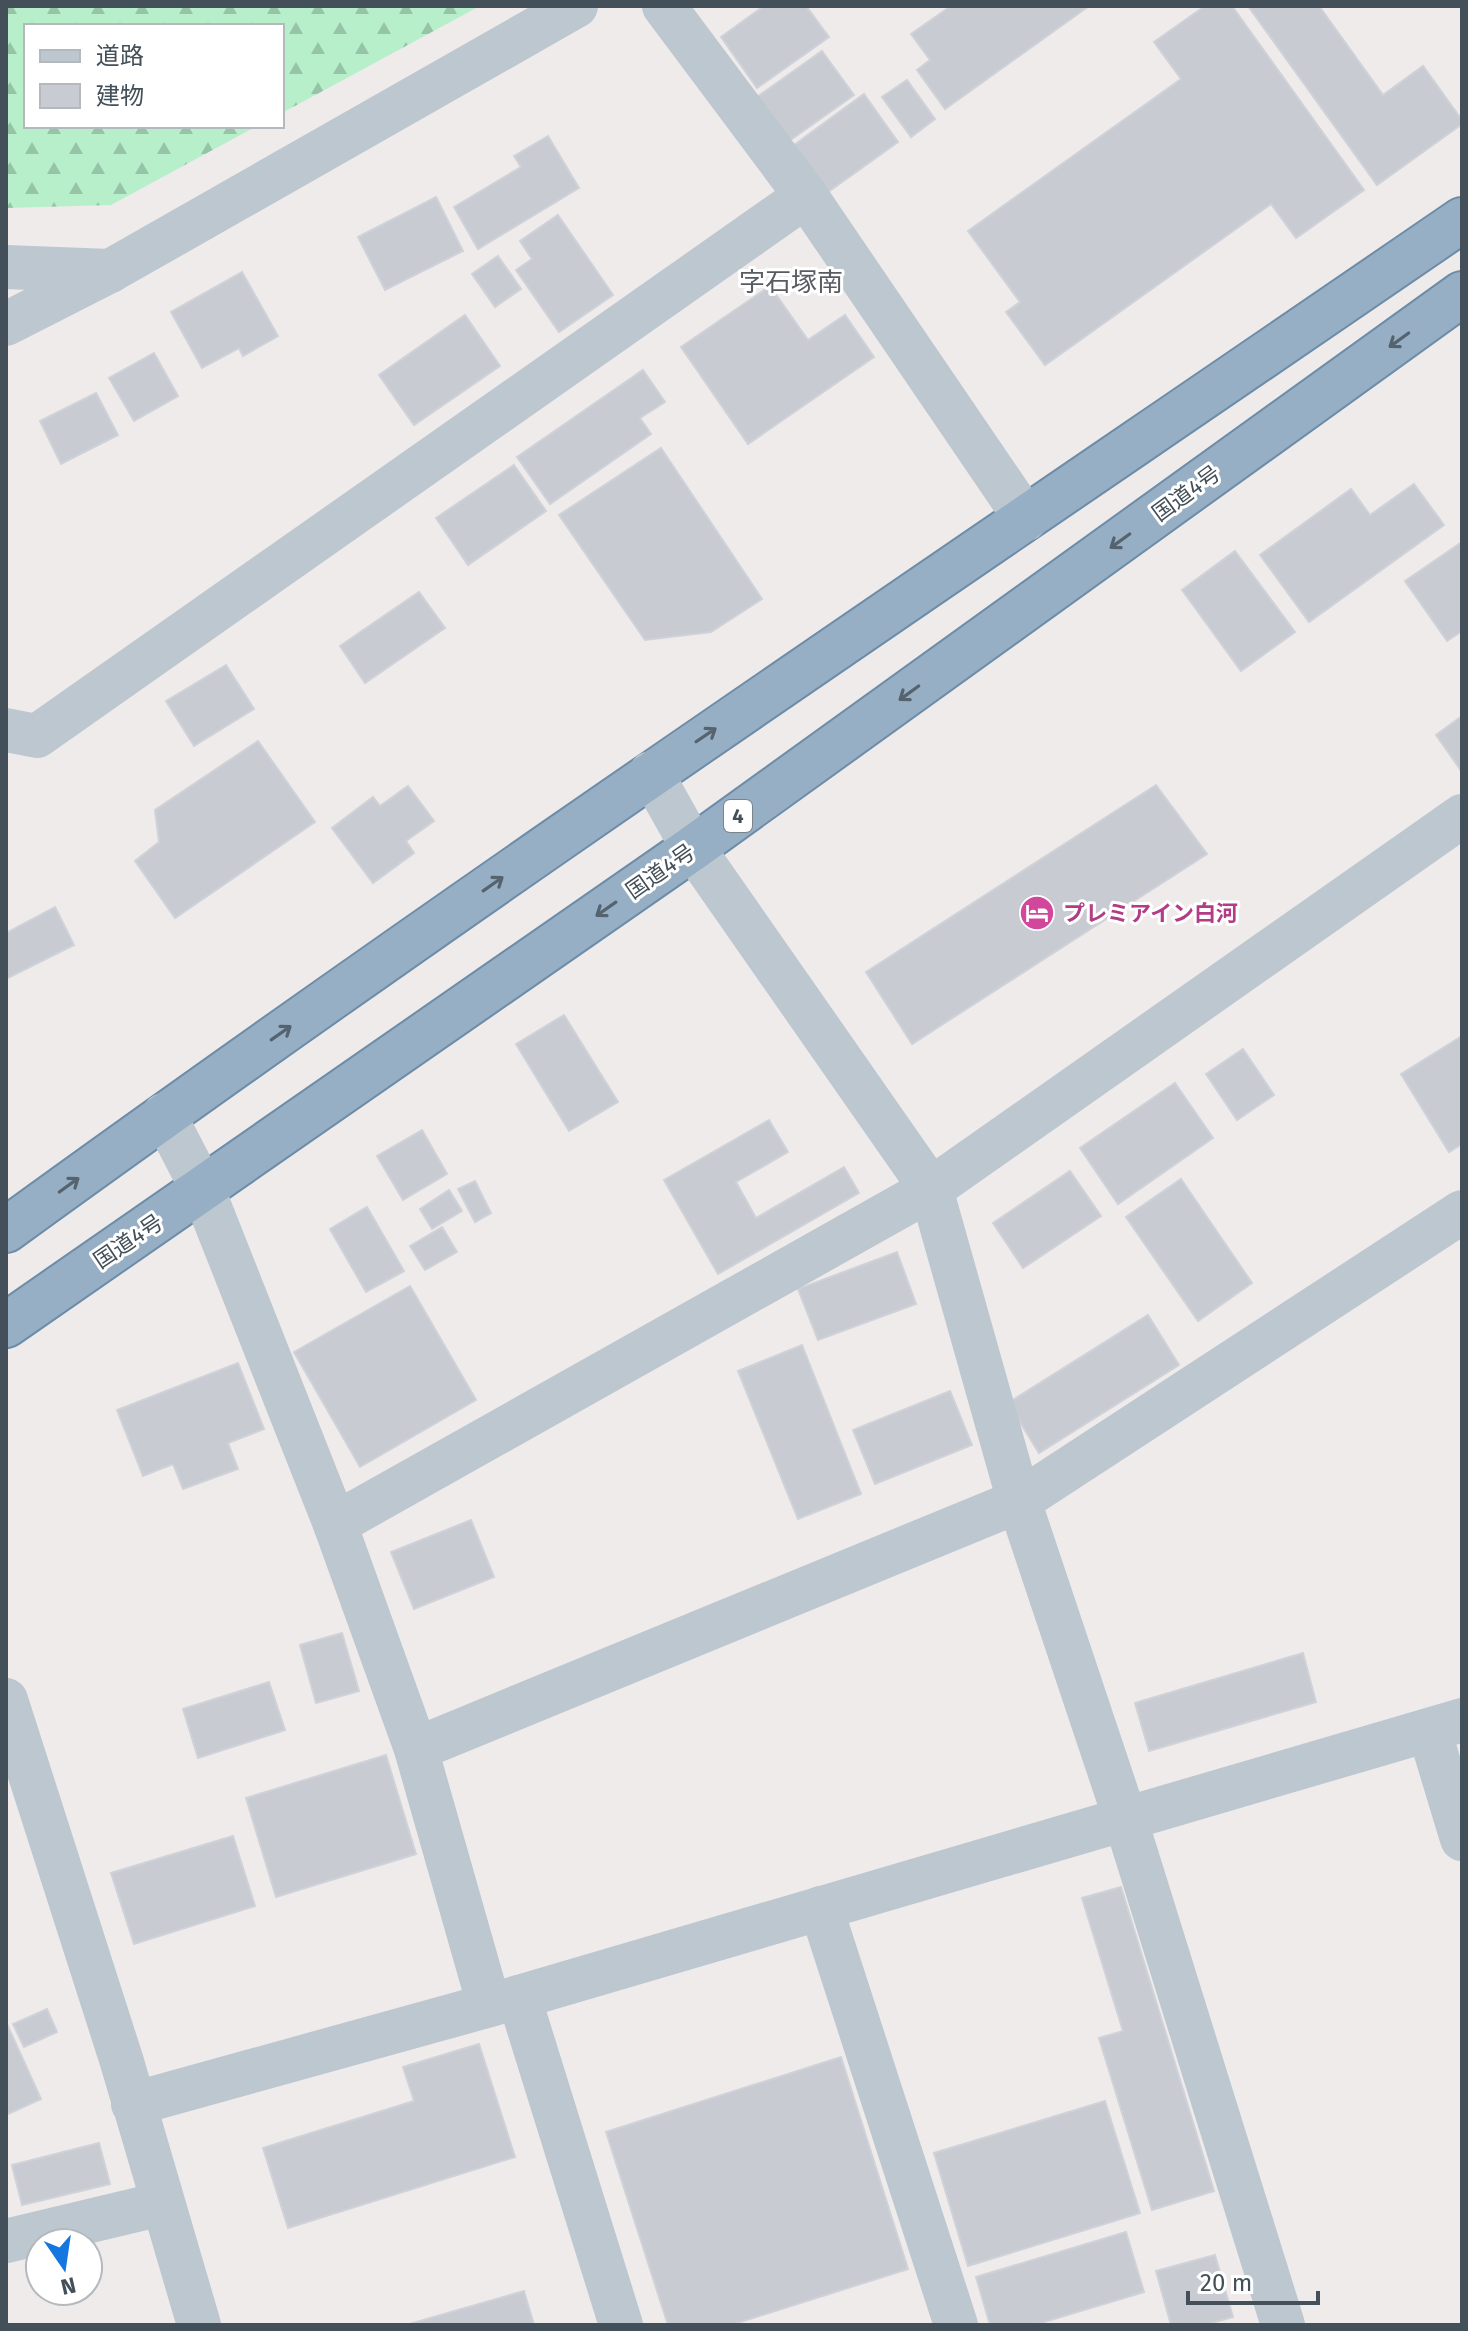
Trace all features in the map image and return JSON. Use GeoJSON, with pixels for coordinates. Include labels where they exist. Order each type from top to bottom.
{"type":"FeatureCollection","features":[{"type":"Feature","properties":{"kind":"highway"},"geometry":{"type":"LineString","coordinates":[[6,1230],[164,1115],[651,773],[1462,220]]}},
{"type":"Feature","properties":{"kind":"highway","name":"国道4号"},"geometry":{"type":"LineString","coordinates":[[6,1325],[693,848],[1462,294]]}},
{"type":"Feature","properties":{"kind":"street"},"geometry":{"type":"LineString","coordinates":[[6,324],[110,271],[576,6]]}},
{"type":"Feature","properties":{"kind":"street"},"geometry":{"type":"LineString","coordinates":[[664,6],[806,196],[1026,519]]}},
{"type":"Feature","properties":{"kind":"street"},"geometry":{"type":"LineString","coordinates":[[6,730],[37,736],[806,196]]}},
{"type":"Feature","properties":{"kind":"street"},"geometry":{"type":"LineString","coordinates":[[6,267],[110,271]]}},
{"type":"Feature","properties":{"kind":"street"},"geometry":{"type":"LineString","coordinates":[[651,773],[693,848],[931,1189],[1019,1501],[1125,1818],[1283,2325]]}},
{"type":"Feature","properties":{"kind":"street"},"geometry":{"type":"LineString","coordinates":[[335,1524],[931,1189],[1462,816]]}},
{"type":"Feature","properties":{"kind":"street"},"geometry":{"type":"LineString","coordinates":[[164,1115],[203,1190],[335,1524],[621,2325]]}},
{"type":"Feature","properties":{"kind":"street"},"geometry":{"type":"LineString","coordinates":[[416,1749],[1019,1501],[1460,1222]]}},
{"type":"Feature","properties":{"kind":"street"},"geometry":{"type":"LineString","coordinates":[[6,1700],[122,2062],[161,2204],[199,2325]]}},
{"type":"Feature","properties":{"kind":"street"},"geometry":{"type":"LineString","coordinates":[[133,2104],[504,2001],[1446,1725],[1462,1839]]}},
{"type":"Feature","properties":{"kind":"street"},"geometry":{"type":"LineString","coordinates":[[821,1908],[956,2325]]}},
{"type":"Feature","properties":{"kind":"street"},"geometry":{"type":"LineString","coordinates":[[6,2241],[161,2204]]}},
{"type":"Feature","properties":{"kind":"green space"},"geometry":{"type":"Polygon","coordinates":[[[6,6],[480,6],[284,112],[284,24],[24,24],[24,128],[253,128],[111,205],[6,208],[6,6]]]}},
{"type":"Feature","properties":{"kind":"building"},"geometry":{"type":"Polygon","coordinates":[[[764,6],[806,6],[829,37],[757,88],[721,37],[764,6]]]}},
{"type":"Feature","properties":{"kind":"building"},"geometry":{"type":"Polygon","coordinates":[[[951,6],[1089,6],[945,109],[917,70],[930,60],[911,34],[951,6]]]}},
{"type":"Feature","properties":{"kind":"building"},"geometry":{"type":"Polygon","coordinates":[[[1205,6],[1232,6],[1364,190],[1296,238],[1271,204],[1045,365],[1006,312],[1020,302],[968,231],[1181,79],[1154,42],[1205,6]]]}},
{"type":"Feature","properties":{"kind":"building"},"geometry":{"type":"Polygon","coordinates":[[[1248,6],[1319,6],[1383,95],[1423,66],[1462,124],[1377,185],[1248,6]]]}},
{"type":"Feature","properties":{"kind":"building"},"geometry":{"type":"Polygon","coordinates":[[[822,51],[854,95],[789,141],[757,97],[822,51]]]}},
{"type":"Feature","properties":{"kind":"building"},"geometry":{"type":"Polygon","coordinates":[[[907,80],[935,119],[911,137],[882,97],[907,80]]]}},
{"type":"Feature","properties":{"kind":"building"},"geometry":{"type":"Polygon","coordinates":[[[864,94],[898,142],[828,192],[794,145],[864,94]]]}},
{"type":"Feature","properties":{"kind":"building"},"geometry":{"type":"Polygon","coordinates":[[[548,136],[579,188],[478,249],[454,207],[521,167],[514,156],[548,136]]]}},
{"type":"Feature","properties":{"kind":"building"},"geometry":{"type":"Polygon","coordinates":[[[436,197],[463,251],[385,290],[358,237],[436,197]]]}},
{"type":"Feature","properties":{"kind":"building"},"geometry":{"type":"Polygon","coordinates":[[[558,215],[613,295],[559,332],[516,270],[532,259],[520,241],[558,215]]]}},
{"type":"Feature","properties":{"kind":"building"},"geometry":{"type":"Polygon","coordinates":[[[498,256],[521,289],[495,307],[472,274],[498,256]]]}},
{"type":"Feature","properties":{"kind":"building"},"geometry":{"type":"Polygon","coordinates":[[[242,272],[278,336],[243,356],[239,348],[202,368],[171,312],[242,272]]]}},
{"type":"Feature","properties":{"kind":"building"},"geometry":{"type":"Polygon","coordinates":[[[770,286],[808,340],[845,315],[874,357],[748,444],[681,347],[770,286]]]}},
{"type":"Feature","properties":{"kind":"building"},"geometry":{"type":"Polygon","coordinates":[[[465,315],[500,366],[414,425],[379,375],[465,315]]]}},
{"type":"Feature","properties":{"kind":"building"},"geometry":{"type":"Polygon","coordinates":[[[154,353],[178,396],[134,421],[109,378],[154,353]]]}},
{"type":"Feature","properties":{"kind":"building"},"geometry":{"type":"Polygon","coordinates":[[[643,370],[665,402],[640,418],[651,434],[550,504],[517,457],[643,370]]]}},
{"type":"Feature","properties":{"kind":"building"},"geometry":{"type":"Polygon","coordinates":[[[96,393],[118,435],[61,464],[40,421],[96,393]]]}},
{"type":"Feature","properties":{"kind":"building"},"geometry":{"type":"Polygon","coordinates":[[[661,448],[762,599],[711,632],[645,640],[559,515],[661,448]]]}},
{"type":"Feature","properties":{"kind":"building"},"geometry":{"type":"Polygon","coordinates":[[[514,465],[546,511],[468,565],[436,518],[514,465]]]}},
{"type":"Feature","properties":{"kind":"building"},"geometry":{"type":"Polygon","coordinates":[[[1414,484],[1444,525],[1309,622],[1260,555],[1351,489],[1370,515],[1414,484]]]}},
{"type":"Feature","properties":{"kind":"building"},"geometry":{"type":"Polygon","coordinates":[[[1462,542],[1462,631],[1447,641],[1405,581],[1462,542]]]}},
{"type":"Feature","properties":{"kind":"building"},"geometry":{"type":"Polygon","coordinates":[[[1235,551],[1295,632],[1241,671],[1182,590],[1235,551]]]}},
{"type":"Feature","properties":{"kind":"building"},"geometry":{"type":"Polygon","coordinates":[[[419,592],[445,628],[365,683],[340,646],[419,592]]]}},
{"type":"Feature","properties":{"kind":"building"},"geometry":{"type":"Polygon","coordinates":[[[226,665],[254,709],[194,746],[166,701],[226,665]]]}},
{"type":"Feature","properties":{"kind":"building"},"geometry":{"type":"Polygon","coordinates":[[[1462,716],[1462,772],[1436,735],[1462,716]]]}},
{"type":"Feature","properties":{"kind":"building"},"geometry":{"type":"Polygon","coordinates":[[[258,741],[315,822],[175,918],[135,861],[159,842],[155,810],[258,741]]]}},
{"type":"Feature","properties":{"kind":"building","name":"プレミアイン白河"},"geometry":{"type":"Polygon","coordinates":[[[1156,785],[1207,854],[912,1044],[866,972],[1156,785]]]}},
{"type":"Feature","properties":{"kind":"building"},"geometry":{"type":"Polygon","coordinates":[[[408,786],[434,821],[406,841],[414,853],[373,883],[332,828],[373,797],[380,806],[408,786]]]}},
{"type":"Feature","properties":{"kind":"building"},"geometry":{"type":"Polygon","coordinates":[[[55,907],[74,945],[6,979],[6,933],[55,907]]]}},
{"type":"Feature","properties":{"kind":"building"},"geometry":{"type":"Polygon","coordinates":[[[564,1015],[618,1102],[569,1131],[516,1044],[564,1015]]]}},
{"type":"Feature","properties":{"kind":"building"},"geometry":{"type":"Polygon","coordinates":[[[1462,1036],[1462,1144],[1449,1152],[1401,1074],[1462,1036]]]}},
{"type":"Feature","properties":{"kind":"building"},"geometry":{"type":"Polygon","coordinates":[[[1243,1049],[1274,1095],[1237,1120],[1206,1074],[1243,1049]]]}},
{"type":"Feature","properties":{"kind":"building"},"geometry":{"type":"Polygon","coordinates":[[[1175,1083],[1213,1138],[1118,1204],[1080,1148],[1175,1083]]]}},
{"type":"Feature","properties":{"kind":"building"},"geometry":{"type":"Polygon","coordinates":[[[769,1120],[788,1152],[736,1182],[756,1218],[844,1167],[859,1193],[718,1274],[664,1180],[769,1120]]]}},
{"type":"Feature","properties":{"kind":"building"},"geometry":{"type":"Polygon","coordinates":[[[422,1130],[447,1174],[403,1200],[377,1156],[422,1130]]]}},
{"type":"Feature","properties":{"kind":"building"},"geometry":{"type":"Polygon","coordinates":[[[1070,1171],[1101,1216],[1023,1268],[993,1223],[1070,1171]]]}},
{"type":"Feature","properties":{"kind":"building"},"geometry":{"type":"Polygon","coordinates":[[[1181,1179],[1252,1283],[1198,1321],[1126,1217],[1181,1179]]]}},
{"type":"Feature","properties":{"kind":"building"},"geometry":{"type":"Polygon","coordinates":[[[475,1181],[491,1213],[475,1222],[458,1189],[475,1181]]]}},
{"type":"Feature","properties":{"kind":"building"},"geometry":{"type":"Polygon","coordinates":[[[449,1190],[462,1211],[432,1229],[420,1209],[449,1190]]]}},
{"type":"Feature","properties":{"kind":"building"},"geometry":{"type":"Polygon","coordinates":[[[367,1207],[404,1271],[366,1292],[330,1229],[367,1207]]]}},
{"type":"Feature","properties":{"kind":"building"},"geometry":{"type":"Polygon","coordinates":[[[442,1227],[457,1252],[425,1270],[410,1246],[442,1227]]]}},
{"type":"Feature","properties":{"kind":"building"},"geometry":{"type":"Polygon","coordinates":[[[897,1252],[916,1304],[818,1340],[798,1289],[897,1252]]]}},
{"type":"Feature","properties":{"kind":"building"},"geometry":{"type":"Polygon","coordinates":[[[410,1286],[476,1400],[360,1467],[294,1352],[410,1286]]]}},
{"type":"Feature","properties":{"kind":"building"},"geometry":{"type":"Polygon","coordinates":[[[1148,1315],[1179,1365],[1039,1453],[1008,1403],[1148,1315]]]}},
{"type":"Feature","properties":{"kind":"building"},"geometry":{"type":"Polygon","coordinates":[[[802,1345],[861,1494],[798,1519],[738,1371],[802,1345]]]}},
{"type":"Feature","properties":{"kind":"building"},"geometry":{"type":"Polygon","coordinates":[[[238,1363],[264,1429],[228,1443],[238,1469],[183,1489],[173,1464],[143,1476],[117,1410],[238,1363]]]}},
{"type":"Feature","properties":{"kind":"building"},"geometry":{"type":"Polygon","coordinates":[[[950,1391],[972,1445],[875,1484],[853,1430],[950,1391]]]}},
{"type":"Feature","properties":{"kind":"building"},"geometry":{"type":"Polygon","coordinates":[[[471,1520],[494,1577],[414,1609],[391,1552],[471,1520]]]}},
{"type":"Feature","properties":{"kind":"building"},"geometry":{"type":"Polygon","coordinates":[[[342,1633],[359,1691],[316,1703],[300,1645],[342,1633]]]}},
{"type":"Feature","properties":{"kind":"building"},"geometry":{"type":"Polygon","coordinates":[[[1303,1653],[1316,1702],[1149,1751],[1135,1703],[1303,1653]]]}},
{"type":"Feature","properties":{"kind":"building"},"geometry":{"type":"Polygon","coordinates":[[[269,1682],[285,1730],[198,1758],[183,1709],[269,1682]]]}},
{"type":"Feature","properties":{"kind":"building"},"geometry":{"type":"Polygon","coordinates":[[[386,1755],[416,1854],[276,1897],[246,1798],[386,1755]]]}},
{"type":"Feature","properties":{"kind":"building"},"geometry":{"type":"Polygon","coordinates":[[[233,1836],[255,1906],[134,1944],[111,1873],[233,1836]]]}},
{"type":"Feature","properties":{"kind":"building"},"geometry":{"type":"Polygon","coordinates":[[[1121,1887],[1214,2191],[1152,2210],[1099,2038],[1123,2031],[1082,1898],[1121,1887]]]}},
{"type":"Feature","properties":{"kind":"building"},"geometry":{"type":"Polygon","coordinates":[[[47,2009],[57,2032],[24,2047],[13,2024],[47,2009]]]}},
{"type":"Feature","properties":{"kind":"building"},"geometry":{"type":"Polygon","coordinates":[[[6,2022],[41,2099],[6,2115],[6,2022]]]}},
{"type":"Feature","properties":{"kind":"building"},"geometry":{"type":"Polygon","coordinates":[[[479,2044],[515,2157],[288,2228],[263,2148],[414,2101],[403,2067],[479,2044]]]}},
{"type":"Feature","properties":{"kind":"building"},"geometry":{"type":"Polygon","coordinates":[[[841,2057],[908,2269],[731,2325],[668,2325],[606,2132],[841,2057]]]}},
{"type":"Feature","properties":{"kind":"building"},"geometry":{"type":"Polygon","coordinates":[[[1105,2101],[1140,2213],[968,2266],[934,2153],[1105,2101]]]}},
{"type":"Feature","properties":{"kind":"building"},"geometry":{"type":"Polygon","coordinates":[[[99,2143],[110,2184],[22,2205],[12,2165],[99,2143]]]}},
{"type":"Feature","properties":{"kind":"building"},"geometry":{"type":"Polygon","coordinates":[[[1126,2232],[1144,2292],[1034,2325],[990,2325],[976,2277],[1126,2232]]]}},
{"type":"Feature","properties":{"kind":"building"},"geometry":{"type":"Polygon","coordinates":[[[1215,2255],[1233,2317],[1204,2325],[1171,2325],[1156,2271],[1215,2255]]]}},
{"type":"Feature","properties":{"kind":"building"},"geometry":{"type":"Polygon","coordinates":[[[524,2291],[534,2325],[406,2325],[524,2291]]]}},
{"type":"Feature","properties":{"kind":"place","name":"プレミアイン白河"},"geometry":{"type":"Point","coordinates":[1037,913]}},
{"type":"Feature","properties":{"kind":"district","name":"字石塚南"},"geometry":{"type":"Point","coordinates":[791,282]}}]}
